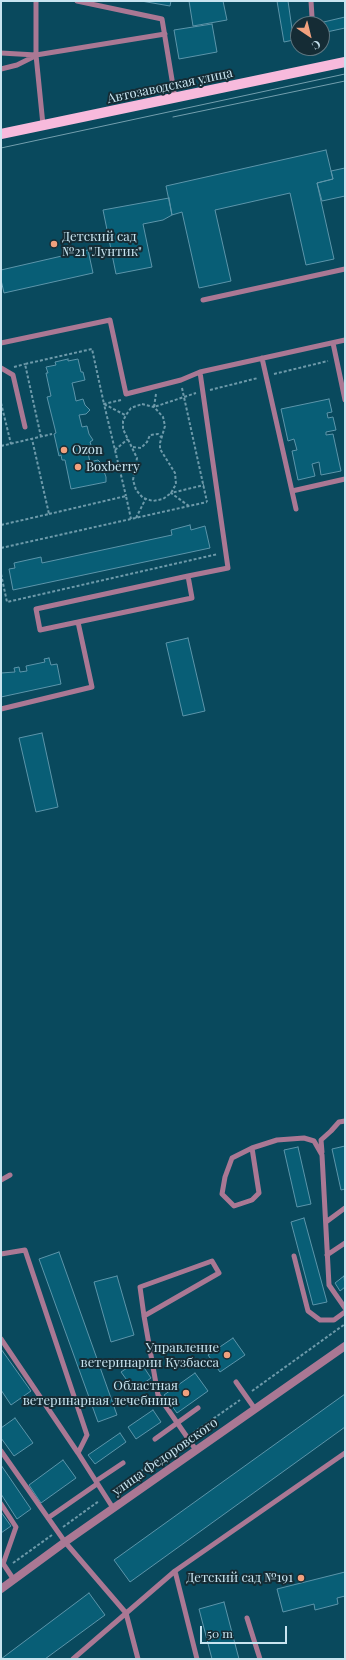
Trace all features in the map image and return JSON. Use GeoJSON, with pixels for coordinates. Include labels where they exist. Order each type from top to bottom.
{"type":"FeatureCollection","features":[{"type":"Feature","properties":{"kind":"main road","name":"Автозаводская улица"},"geometry":{"type":"LineString","coordinates":[[1,134],[345,62]]}},
{"type":"Feature","properties":{"kind":"street","name":"улица Федоровского"},"geometry":{"type":"LineString","coordinates":[[1,1589],[113,1508],[345,1346]]}},
{"type":"Feature","properties":{"kind":"lane"},"geometry":{"type":"LineString","coordinates":[[36,1],[36,55],[43,126]]}},
{"type":"Feature","properties":{"kind":"lane"},"geometry":{"type":"LineString","coordinates":[[78,1],[162,19],[175,98]]}},
{"type":"Feature","properties":{"kind":"lane"},"geometry":{"type":"LineString","coordinates":[[311,1],[312,16]]}},
{"type":"Feature","properties":{"kind":"lane"},"geometry":{"type":"LineString","coordinates":[[1,53],[36,55],[165,34]]}},
{"type":"Feature","properties":{"kind":"lane"},"geometry":{"type":"LineString","coordinates":[[1,69],[17,65],[36,55]]}},
{"type":"Feature","properties":{"kind":"lane"},"geometry":{"type":"LineString","coordinates":[[203,300],[345,269]]}},
{"type":"Feature","properties":{"kind":"lane"},"geometry":{"type":"LineString","coordinates":[[1,343],[110,320],[126,394],[181,380],[200,372],[345,340]]}},
{"type":"Feature","properties":{"kind":"lane"},"geometry":{"type":"LineString","coordinates":[[333,343],[345,400]]}},
{"type":"Feature","properties":{"kind":"lane"},"geometry":{"type":"LineString","coordinates":[[262,358],[296,509]]}},
{"type":"Feature","properties":{"kind":"lane"},"geometry":{"type":"LineString","coordinates":[[1,368],[13,375],[25,427]]}},
{"type":"Feature","properties":{"kind":"lane"},"geometry":{"type":"LineString","coordinates":[[188,576],[192,598],[40,630],[36,609],[188,576],[228,568],[200,372]]}},
{"type":"Feature","properties":{"kind":"lane"},"geometry":{"type":"LineString","coordinates":[[292,491],[345,479]]}},
{"type":"Feature","properties":{"kind":"lane"},"geometry":{"type":"LineString","coordinates":[[1,709],[92,687],[78,622]]}},
{"type":"Feature","properties":{"kind":"lane"},"geometry":{"type":"LineString","coordinates":[[345,1121],[339,1122],[321,1140],[329,1285],[345,1308]]}},
{"type":"Feature","properties":{"kind":"lane"},"geometry":{"type":"LineString","coordinates":[[252,1148],[259,1193],[252,1200],[234,1206],[222,1194],[225,1177],[232,1158],[252,1148],[277,1140],[304,1138],[314,1141],[322,1155]]}},
{"type":"Feature","properties":{"kind":"lane"},"geometry":{"type":"LineString","coordinates":[[1,1180],[10,1175]]}},
{"type":"Feature","properties":{"kind":"lane"},"geometry":{"type":"LineString","coordinates":[[326,1222],[345,1208]]}},
{"type":"Feature","properties":{"kind":"lane"},"geometry":{"type":"LineString","coordinates":[[327,1255],[345,1243]]}},
{"type":"Feature","properties":{"kind":"lane"},"geometry":{"type":"LineString","coordinates":[[1,1254],[25,1250],[87,1435],[78,1452]]}},
{"type":"Feature","properties":{"kind":"lane"},"geometry":{"type":"LineString","coordinates":[[294,1256],[308,1311],[320,1320],[334,1320],[345,1312]]}},
{"type":"Feature","properties":{"kind":"lane"},"geometry":{"type":"LineString","coordinates":[[144,1316],[219,1273],[212,1261],[140,1287],[144,1316],[158,1395],[196,1450]]}},
{"type":"Feature","properties":{"kind":"lane"},"geometry":{"type":"LineString","coordinates":[[1,1339],[78,1452],[113,1508]]}},
{"type":"Feature","properties":{"kind":"lane"},"geometry":{"type":"LineString","coordinates":[[236,1382],[255,1409]]}},
{"type":"Feature","properties":{"kind":"lane"},"geometry":{"type":"LineString","coordinates":[[154,1439],[198,1408]]}},
{"type":"Feature","properties":{"kind":"lane"},"geometry":{"type":"LineString","coordinates":[[1,1451],[65,1542],[126,1613],[138,1659]]}},
{"type":"Feature","properties":{"kind":"lane"},"geometry":{"type":"LineString","coordinates":[[73,1659],[175,1571],[345,1453]]}},
{"type":"Feature","properties":{"kind":"lane"},"geometry":{"type":"LineString","coordinates":[[48,1518],[123,1463]]}},
{"type":"Feature","properties":{"kind":"lane"},"geometry":{"type":"LineString","coordinates":[[1,1504],[16,1527],[4,1564],[14,1580]]}},
{"type":"Feature","properties":{"kind":"lane"},"geometry":{"type":"LineString","coordinates":[[175,1571],[197,1659]]}},
{"type":"Feature","properties":{"kind":"lane"},"geometry":{"type":"LineString","coordinates":[[247,1618],[260,1659]]}},
{"type":"Feature","properties":{"kind":"path"},"geometry":{"type":"LineString","coordinates":[[41,437],[25,364],[92,349],[131,519]]}},
{"type":"Feature","properties":{"kind":"path"},"geometry":{"type":"LineString","coordinates":[[1,548],[207,502],[182,385]]}},
{"type":"Feature","properties":{"kind":"path"},"geometry":{"type":"LineString","coordinates":[[149,393],[156,391],[154,407],[163,417],[164,426],[160,449],[175,473],[176,484],[171,493]]}},
{"type":"Feature","properties":{"kind":"path"},"geometry":{"type":"LineString","coordinates":[[202,391],[154,407],[142,404],[131,408],[123,421],[123,429],[137,458],[134,480],[136,490],[146,498],[153,501],[163,499],[171,493],[204,485]]}},
{"type":"Feature","properties":{"kind":"path"},"geometry":{"type":"LineString","coordinates":[[104,404],[127,399]]}},
{"type":"Feature","properties":{"kind":"path"},"geometry":{"type":"LineString","coordinates":[[1,403],[11,444]]}},
{"type":"Feature","properties":{"kind":"path"},"geometry":{"type":"LineString","coordinates":[[104,404],[126,415]]}},
{"type":"Feature","properties":{"kind":"path"},"geometry":{"type":"LineString","coordinates":[[1,446],[52,434]]}},
{"type":"Feature","properties":{"kind":"path"},"geometry":{"type":"LineString","coordinates":[[133,447],[141,448],[147,442],[150,435],[158,434],[161,437]]}},
{"type":"Feature","properties":{"kind":"path"},"geometry":{"type":"LineString","coordinates":[[32,439],[49,514]]}},
{"type":"Feature","properties":{"kind":"path"},"geometry":{"type":"LineString","coordinates":[[115,450],[128,439]]}},
{"type":"Feature","properties":{"kind":"path"},"geometry":{"type":"LineString","coordinates":[[171,493],[189,506]]}},
{"type":"Feature","properties":{"kind":"path"},"geometry":{"type":"LineString","coordinates":[[1,525],[126,496]]}},
{"type":"Feature","properties":{"kind":"path"},"geometry":{"type":"LineString","coordinates":[[136,518],[146,498]]}},
{"type":"Feature","properties":{"kind":"path"},"geometry":{"type":"LineString","coordinates":[[1,574],[7,602],[221,553]]}},
{"type":"Feature","properties":{"kind":"path"},"geometry":{"type":"LineString","coordinates":[[4,1564],[57,1531],[345,1324]]}},
{"type":"Feature","properties":{"kind":"building"},"geometry":{"type":"Polygon","coordinates":[[[141,1],[171,1],[170,6],[141,1]]]}},
{"type":"Feature","properties":{"kind":"building"},"geometry":{"type":"Polygon","coordinates":[[[189,1],[223,1],[227,20],[193,26],[189,1]]]}},
{"type":"Feature","properties":{"kind":"building"},"geometry":{"type":"Polygon","coordinates":[[[277,1],[288,1],[290,16],[290,41],[284,42],[277,1]]]}},
{"type":"Feature","properties":{"kind":"building"},"geometry":{"type":"Polygon","coordinates":[[[345,17],[345,28],[330,31],[330,20],[345,17]]]}},
{"type":"Feature","properties":{"kind":"building"},"geometry":{"type":"Polygon","coordinates":[[[212,24],[217,52],[179,59],[174,30],[212,24]]]}},
{"type":"Feature","properties":{"kind":"building"},"geometry":{"type":"Polygon","coordinates":[[[326,150],[333,179],[317,183],[334,259],[306,265],[290,193],[215,210],[231,281],[199,288],[182,212],[172,215],[166,186],[326,150]]]}},
{"type":"Feature","properties":{"kind":"building"},"geometry":{"type":"Polygon","coordinates":[[[345,168],[345,196],[322,201],[317,183],[333,179],[331,171],[345,168]]]}},
{"type":"Feature","properties":{"kind":"building"},"geometry":{"type":"Polygon","coordinates":[[[169,198],[172,215],[163,220],[143,224],[152,267],[116,274],[103,210],[169,198]]]}},
{"type":"Feature","properties":{"kind":"building"},"geometry":{"type":"Polygon","coordinates":[[[88,250],[93,273],[4,293],[1,280],[1,270],[88,250]]]}},
{"type":"Feature","properties":{"kind":"building"},"geometry":{"type":"Polygon","coordinates":[[[68,359],[68,361],[78,359],[81,372],[83,372],[85,380],[72,383],[76,401],[83,399],[85,405],[90,410],[86,414],[79,415],[82,427],[87,426],[89,434],[93,440],[90,442],[92,448],[87,449],[90,462],[98,460],[101,463],[106,477],[106,482],[71,489],[65,460],[62,460],[61,455],[59,456],[54,434],[56,433],[47,397],[51,396],[46,373],[48,373],[46,367],[56,365],[55,362],[68,359]]]}},
{"type":"Feature","properties":{"kind":"building"},"geometry":{"type":"Polygon","coordinates":[[[329,399],[332,412],[327,413],[328,418],[333,417],[336,430],[326,432],[326,435],[333,434],[341,471],[321,475],[319,462],[312,464],[315,476],[298,480],[292,451],[297,450],[294,439],[288,441],[281,409],[329,399]]]}},
{"type":"Feature","properties":{"kind":"building"},"geometry":{"type":"Polygon","coordinates":[[[190,525],[191,530],[205,526],[210,548],[13,590],[9,569],[15,568],[14,563],[41,557],[42,563],[172,535],[171,530],[190,525]]]}},
{"type":"Feature","properties":{"kind":"building"},"geometry":{"type":"Polygon","coordinates":[[[188,638],[205,711],[183,716],[166,643],[188,638]]]}},
{"type":"Feature","properties":{"kind":"building"},"geometry":{"type":"Polygon","coordinates":[[[49,658],[51,665],[57,664],[61,684],[1,697],[1,673],[15,672],[14,668],[19,667],[20,672],[27,671],[26,666],[45,662],[44,659],[49,658]]]}},
{"type":"Feature","properties":{"kind":"building"},"geometry":{"type":"Polygon","coordinates":[[[42,733],[58,807],[36,812],[19,738],[42,733]]]}},
{"type":"Feature","properties":{"kind":"building"},"geometry":{"type":"Polygon","coordinates":[[[345,1146],[345,1189],[341,1190],[332,1149],[345,1146]]]}},
{"type":"Feature","properties":{"kind":"building"},"geometry":{"type":"Polygon","coordinates":[[[298,1147],[311,1204],[297,1207],[284,1150],[298,1147]]]}},
{"type":"Feature","properties":{"kind":"building"},"geometry":{"type":"Polygon","coordinates":[[[304,1218],[327,1302],[313,1305],[291,1222],[304,1218]]]}},
{"type":"Feature","properties":{"kind":"building"},"geometry":{"type":"Polygon","coordinates":[[[59,1252],[117,1415],[98,1422],[39,1259],[59,1252]]]}},
{"type":"Feature","properties":{"kind":"building"},"geometry":{"type":"Polygon","coordinates":[[[117,1276],[134,1335],[111,1342],[94,1282],[117,1276]]]}},
{"type":"Feature","properties":{"kind":"building"},"geometry":{"type":"Polygon","coordinates":[[[344,1276],[345,1287],[340,1291],[335,1283],[344,1276]]]}},
{"type":"Feature","properties":{"kind":"building","name":"Управление ветеринарии Кузбасса"},"geometry":{"type":"Polygon","coordinates":[[[233,1338],[245,1355],[220,1372],[208,1355],[233,1338]]]}},
{"type":"Feature","properties":{"kind":"building"},"geometry":{"type":"Polygon","coordinates":[[[1,1349],[31,1391],[11,1405],[1,1390],[1,1349]]]}},
{"type":"Feature","properties":{"kind":"building"},"geometry":{"type":"Polygon","coordinates":[[[139,1360],[151,1378],[134,1390],[121,1372],[139,1360]]]}},
{"type":"Feature","properties":{"kind":"building","name":"Областная ветеринарная лечебница"},"geometry":{"type":"Polygon","coordinates":[[[195,1373],[208,1391],[177,1413],[164,1395],[195,1373]]]}},
{"type":"Feature","properties":{"kind":"building"},"geometry":{"type":"Polygon","coordinates":[[[345,1394],[345,1427],[130,1582],[114,1560],[345,1394]]]}},
{"type":"Feature","properties":{"kind":"building"},"geometry":{"type":"Polygon","coordinates":[[[153,1410],[161,1422],[136,1439],[128,1427],[153,1410]]]}},
{"type":"Feature","properties":{"kind":"building"},"geometry":{"type":"Polygon","coordinates":[[[15,1418],[33,1443],[14,1456],[1,1438],[1,1428],[15,1418]]]}},
{"type":"Feature","properties":{"kind":"building"},"geometry":{"type":"Polygon","coordinates":[[[120,1433],[126,1442],[95,1464],[88,1455],[120,1433]]]}},
{"type":"Feature","properties":{"kind":"building"},"geometry":{"type":"Polygon","coordinates":[[[63,1460],[76,1478],[41,1503],[29,1485],[63,1460]]]}},
{"type":"Feature","properties":{"kind":"building"},"geometry":{"type":"Polygon","coordinates":[[[1,1465],[31,1509],[17,1519],[1,1494],[1,1465]]]}},
{"type":"Feature","properties":{"kind":"building"},"geometry":{"type":"Polygon","coordinates":[[[1,1512],[11,1526],[1,1533],[1,1512]]]}},
{"type":"Feature","properties":{"kind":"building"},"geometry":{"type":"Polygon","coordinates":[[[345,1572],[345,1596],[337,1598],[338,1604],[315,1610],[314,1604],[283,1612],[277,1589],[345,1572]]]}},
{"type":"Feature","properties":{"kind":"building"},"geometry":{"type":"Polygon","coordinates":[[[89,1593],[105,1615],[45,1659],[1,1659],[89,1593]]]}},
{"type":"Feature","properties":{"kind":"building"},"geometry":{"type":"Polygon","coordinates":[[[224,1602],[239,1659],[212,1659],[199,1609],[224,1602]]]}},
{"type":"Feature","properties":{"kind":"tram line"},"geometry":{"type":"LineString","coordinates":[[1,148],[345,74]]}},
{"type":"Feature","properties":{"kind":"tram line"},"geometry":{"type":"LineString","coordinates":[[173,117],[345,81]]}},
{"type":"Feature","properties":{"kind":"place","name":"Детский сад №21 \"Лунтик\""},"geometry":{"type":"Point","coordinates":[54,244]}},
{"type":"Feature","properties":{"kind":"place","name":"Ozon"},"geometry":{"type":"Point","coordinates":[64,450]}},
{"type":"Feature","properties":{"kind":"place","name":"Boxberry"},"geometry":{"type":"Point","coordinates":[78,467]}},
{"type":"Feature","properties":{"kind":"place","name":"Управление ветеринарии Кузбасса"},"geometry":{"type":"Point","coordinates":[227,1355]}},
{"type":"Feature","properties":{"kind":"place","name":"Областная ветеринарная лечебница"},"geometry":{"type":"Point","coordinates":[186,1393]}},
{"type":"Feature","properties":{"kind":"place","name":"Детский сад №191"},"geometry":{"type":"Point","coordinates":[301,1578]}}]}
